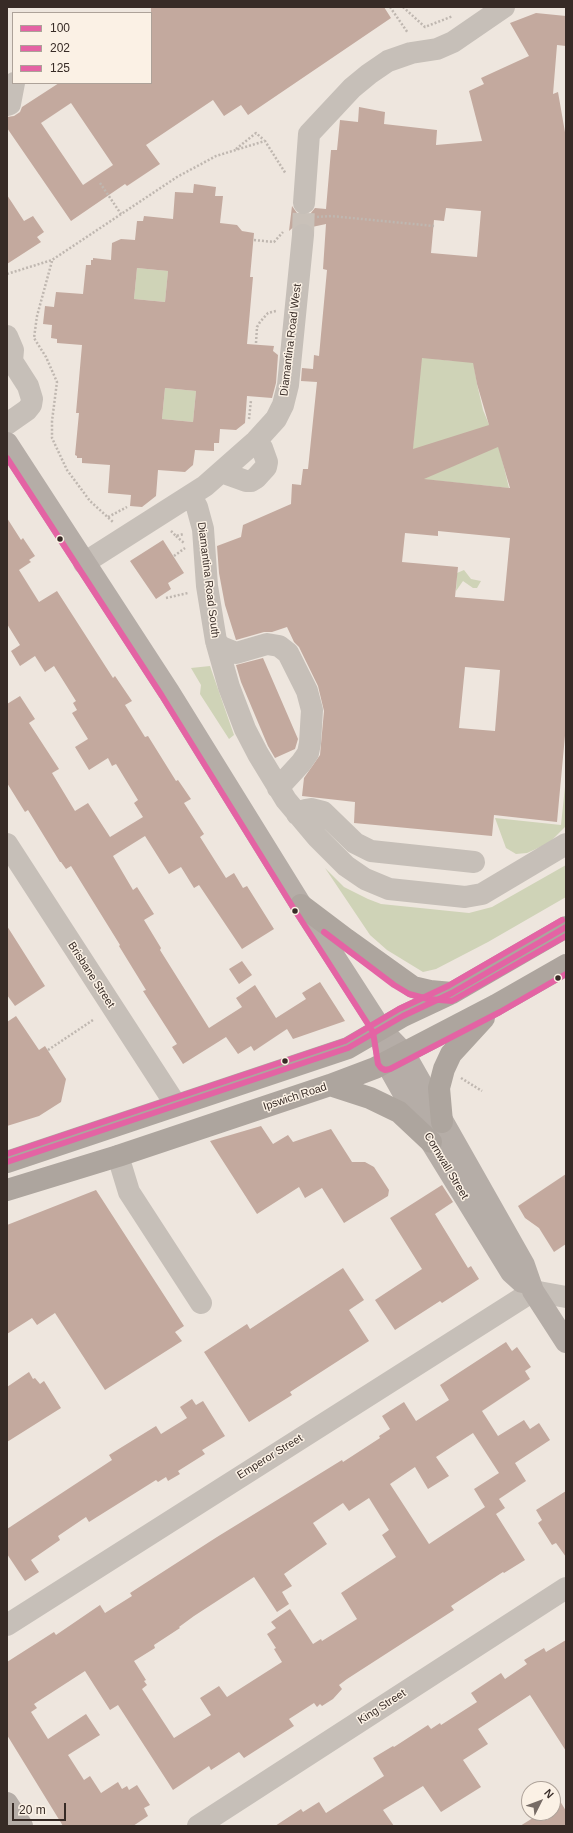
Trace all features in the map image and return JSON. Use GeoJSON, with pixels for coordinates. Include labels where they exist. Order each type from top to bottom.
{"type":"FeatureCollection","features":[{"type":"Feature","properties":{"kind":"highway"},"geometry":{"type":"LineString","coordinates":[[301,904],[346,939],[413,987],[430,991],[452,993]]}},
{"type":"Feature","properties":{"kind":"highway"},"geometry":{"type":"LineString","coordinates":[[7,1162],[176,1105],[308,1063],[348,1048],[403,1016],[452,993],[566,927]]}},
{"type":"Feature","properties":{"kind":"highway","name":"Ipswich Road"},"geometry":{"type":"LineString","coordinates":[[7,1190],[118,1156],[330,1086],[395,1058],[496,1005],[566,965]]}},
{"type":"Feature","properties":{"kind":"highway"},"geometry":{"type":"LineString","coordinates":[[442,1122],[439,1088],[444,1069],[451,1054],[496,1005]]}},
{"type":"Feature","properties":{"kind":"highway"},"geometry":{"type":"LineString","coordinates":[[330,1086],[370,1098],[399,1112],[431,1142]]}},
{"type":"Feature","properties":{"kind":"main road","name":"Cornwall Street"},"geometry":{"type":"LineString","coordinates":[[7,443],[169,692],[381,1029],[431,1142],[511,1272],[533,1291]]}},
{"type":"Feature","properties":{"kind":"main road","name":"Cornwall Street"},"geometry":{"type":"LineString","coordinates":[[395,1058],[442,1122],[454,1141],[524,1265],[533,1291],[566,1342]]}},
{"type":"Feature","properties":{"kind":"main road"},"geometry":{"type":"LineString","coordinates":[[7,1803],[22,1826]]}},
{"type":"Feature","properties":{"kind":"street","name":"Diamantina Road West"},"geometry":{"type":"LineString","coordinates":[[253,432],[276,418],[286,395],[300,222],[309,134],[352,88],[378,67],[399,56],[437,49],[447,45],[504,7]]}},
{"type":"Feature","properties":{"kind":"street"},"geometry":{"type":"LineString","coordinates":[[7,105],[10,104],[13,84]]}},
{"type":"Feature","properties":{"kind":"street"},"geometry":{"type":"LineString","coordinates":[[7,336],[13,350],[10,359],[28,386],[32,399],[31,405],[27,410],[7,424]]}},
{"type":"Feature","properties":{"kind":"street"},"geometry":{"type":"LineString","coordinates":[[84,563],[191,496],[221,472],[246,481],[256,478],[266,467],[267,462],[262,448],[253,432]]}},
{"type":"Feature","properties":{"kind":"street","name":"Diamantina Road South"},"geometry":{"type":"LineString","coordinates":[[191,496],[197,507],[204,529],[207,586],[216,642],[229,687],[246,730],[278,788],[297,814],[317,837],[355,873],[376,885],[402,891],[465,897],[474,896],[490,890],[566,844]]}},
{"type":"Feature","properties":{"kind":"street"},"geometry":{"type":"LineString","coordinates":[[216,642],[222,647],[236,652],[267,644],[279,646],[288,653],[307,691],[312,710],[308,753],[302,763],[278,788]]}},
{"type":"Feature","properties":{"kind":"street"},"geometry":{"type":"LineString","coordinates":[[297,814],[311,809],[322,812],[355,843],[371,851],[474,862]]}},
{"type":"Feature","properties":{"kind":"street","name":"Brisbane Street"},"geometry":{"type":"LineString","coordinates":[[7,844],[176,1105]]}},
{"type":"Feature","properties":{"kind":"street"},"geometry":{"type":"LineString","coordinates":[[446,1166],[454,1141]]}},
{"type":"Feature","properties":{"kind":"street"},"geometry":{"type":"LineString","coordinates":[[118,1156],[129,1192],[201,1303]]}},
{"type":"Feature","properties":{"kind":"street"},"geometry":{"type":"LineString","coordinates":[[533,1291],[566,1297]]}},
{"type":"Feature","properties":{"kind":"street","name":"Emperor Street"},"geometry":{"type":"LineString","coordinates":[[7,1625],[533,1291]]}},
{"type":"Feature","properties":{"kind":"street","name":"King Street"},"geometry":{"type":"LineString","coordinates":[[198,1826],[566,1588]]}},
{"type":"Feature","properties":{"kind":"path"},"geometry":{"type":"LineString","coordinates":[[390,7],[410,36]]}},
{"type":"Feature","properties":{"kind":"path"},"geometry":{"type":"LineString","coordinates":[[403,7],[425,27],[459,14]]}},
{"type":"Feature","properties":{"kind":"path"},"geometry":{"type":"LineString","coordinates":[[235,150],[256,133],[265,141],[286,174],[285,181]]}},
{"type":"Feature","properties":{"kind":"path"},"geometry":{"type":"LineString","coordinates":[[7,274],[52,260],[177,177],[216,156],[265,141]]}},
{"type":"Feature","properties":{"kind":"path"},"geometry":{"type":"LineString","coordinates":[[100,183],[121,214]]}},
{"type":"Feature","properties":{"kind":"path"},"geometry":{"type":"LineString","coordinates":[[254,240],[274,242],[300,222],[331,216],[434,226]]}},
{"type":"Feature","properties":{"kind":"path"},"geometry":{"type":"LineString","coordinates":[[52,260],[37,316],[34,338],[46,357],[57,382],[52,421],[52,438],[67,470],[90,501],[118,527]]}},
{"type":"Feature","properties":{"kind":"path"},"geometry":{"type":"LineString","coordinates":[[256,343],[260,322],[268,314],[279,310]]}},
{"type":"Feature","properties":{"kind":"path"},"geometry":{"type":"LineString","coordinates":[[251,400],[253,432]]}},
{"type":"Feature","properties":{"kind":"path"},"geometry":{"type":"LineString","coordinates":[[108,517],[127,507]]}},
{"type":"Feature","properties":{"kind":"path"},"geometry":{"type":"LineString","coordinates":[[174,556],[187,546]]}},
{"type":"Feature","properties":{"kind":"path"},"geometry":{"type":"LineString","coordinates":[[48,1050],[93,1020]]}},
{"type":"Feature","properties":{"kind":"path"},"geometry":{"type":"LineString","coordinates":[[475,1087],[482,1091]]}},
{"type":"Feature","properties":{"kind":"green space"},"geometry":{"type":"Polygon","coordinates":[[[137,268],[168,271],[165,302],[134,299],[137,268]]]}},
{"type":"Feature","properties":{"kind":"green space"},"geometry":{"type":"Polygon","coordinates":[[[422,349],[436,359],[453,361],[454,352],[472,354],[483,410],[500,451],[509,488],[410,478],[422,349]]]}},
{"type":"Feature","properties":{"kind":"green space"},"geometry":{"type":"Polygon","coordinates":[[[165,388],[196,391],[193,422],[162,419],[165,388]]]}},
{"type":"Feature","properties":{"kind":"green space"},"geometry":{"type":"Polygon","coordinates":[[[464,570],[471,579],[481,581],[477,588],[473,588],[463,581],[456,591],[457,573],[464,570]]]}},
{"type":"Feature","properties":{"kind":"green space"},"geometry":{"type":"Polygon","coordinates":[[[210,666],[234,735],[229,739],[200,694],[201,685],[191,668],[210,666]]]}},
{"type":"Feature","properties":{"kind":"green space"},"geometry":{"type":"Polygon","coordinates":[[[566,777],[566,826],[549,843],[527,853],[516,854],[506,848],[495,818],[561,825],[566,777]]]}},
{"type":"Feature","properties":{"kind":"green space"},"geometry":{"type":"Polygon","coordinates":[[[566,865],[566,897],[488,942],[436,969],[423,972],[387,950],[370,935],[325,868],[344,887],[381,904],[469,913],[492,907],[566,865]]]}},
{"type":"Feature","properties":{"kind":"building"},"geometry":{"type":"Polygon","coordinates":[[[151,7],[384,7],[391,18],[248,115],[241,105],[224,116],[213,100],[146,145],[160,164],[127,186],[125,184],[71,221],[7,128],[7,117],[14,116],[20,112],[22,107],[57,84],[152,84],[151,7]],[[71,103],[41,123],[83,185],[113,165],[71,103]]]}},
{"type":"Feature","properties":{"kind":"building"},"geometry":{"type":"Polygon","coordinates":[[[536,13],[566,16],[566,46],[557,45],[553,94],[558,92],[566,138],[566,725],[557,822],[494,815],[492,836],[354,823],[355,802],[302,796],[304,778],[320,755],[324,711],[318,686],[299,647],[294,642],[287,627],[236,640],[225,605],[219,573],[217,546],[241,537],[243,525],[291,504],[292,484],[301,485],[303,469],[308,469],[317,382],[301,381],[302,368],[313,369],[314,355],[319,356],[327,270],[323,269],[326,224],[312,227],[305,223],[298,223],[289,231],[292,206],[297,213],[303,215],[310,214],[315,208],[326,209],[331,150],[337,150],[340,120],[358,122],[359,107],[385,112],[384,124],[437,130],[436,145],[482,141],[469,91],[484,84],[481,78],[529,56],[510,23],[536,13]],[[446,208],[444,221],[434,220],[431,253],[477,257],[481,211],[446,208]],[[422,358],[413,449],[489,425],[477,384],[473,363],[422,358]],[[498,447],[424,479],[510,488],[498,447]],[[438,531],[438,536],[405,533],[402,562],[458,567],[455,597],[504,601],[510,538],[438,531]],[[465,667],[459,728],[495,731],[500,670],[465,667]]]}},
{"type":"Feature","properties":{"kind":"building"},"geometry":{"type":"Polygon","coordinates":[[[194,184],[216,187],[215,196],[223,196],[220,223],[237,225],[242,231],[254,233],[250,277],[253,277],[247,344],[274,346],[273,351],[278,355],[276,383],[272,398],[247,396],[245,423],[236,430],[220,429],[219,443],[214,443],[214,451],[195,450],[193,465],[185,472],[158,470],[156,496],[142,507],[130,506],[131,495],[108,493],[110,465],[82,463],[82,458],[77,458],[75,455],[79,413],[76,413],[82,345],[57,343],[57,339],[51,338],[52,325],[43,324],[45,306],[54,307],[56,292],[83,294],[86,265],[91,265],[91,260],[93,260],[93,258],[111,260],[112,243],[121,239],[135,240],[137,221],[143,221],[144,216],[173,219],[175,192],[193,193],[194,184]],[[137,268],[134,299],[165,302],[168,271],[137,268]],[[165,388],[162,419],[193,422],[196,391],[165,388]]]}},
{"type":"Feature","properties":{"kind":"building"},"geometry":{"type":"Polygon","coordinates":[[[7,195],[24,221],[33,216],[44,232],[37,237],[41,242],[7,264],[7,195]]]}},
{"type":"Feature","properties":{"kind":"building"},"geometry":{"type":"Polygon","coordinates":[[[7,518],[21,540],[23,538],[35,556],[29,560],[31,562],[19,570],[39,602],[57,591],[113,678],[115,676],[132,701],[125,705],[145,737],[148,736],[176,781],[178,780],[191,799],[184,803],[204,834],[200,837],[226,878],[234,873],[243,888],[247,886],[274,929],[242,949],[199,885],[194,888],[181,867],[169,874],[145,836],[113,856],[133,890],[137,887],[154,914],[144,920],[161,948],[160,950],[209,1028],[242,1007],[236,998],[255,985],[276,1018],[306,999],[302,993],[320,982],[345,1021],[293,1039],[287,1029],[254,1051],[251,1046],[238,1054],[226,1037],[183,1064],[172,1047],[177,1044],[143,991],[146,990],[71,866],[66,869],[60,862],[28,810],[25,812],[7,783],[7,704],[20,696],[35,719],[29,723],[59,769],[52,773],[75,811],[88,803],[110,837],[143,817],[134,803],[138,800],[116,764],[112,766],[108,758],[89,770],[75,747],[88,739],[72,713],[77,710],[73,703],[76,701],[54,666],[45,672],[35,656],[20,666],[11,651],[20,645],[7,624],[7,518]]]}},
{"type":"Feature","properties":{"kind":"building"},"geometry":{"type":"Polygon","coordinates":[[[163,540],[184,573],[168,583],[171,589],[156,599],[130,561],[163,540]]]}},
{"type":"Feature","properties":{"kind":"building"},"geometry":{"type":"Polygon","coordinates":[[[263,658],[298,739],[295,749],[275,758],[268,746],[241,682],[236,665],[263,658]]]}},
{"type":"Feature","properties":{"kind":"building"},"geometry":{"type":"Polygon","coordinates":[[[7,926],[45,986],[15,1006],[7,995],[7,926]]]}},
{"type":"Feature","properties":{"kind":"building"},"geometry":{"type":"Polygon","coordinates":[[[242,961],[252,975],[239,984],[229,969],[242,961]]]}},
{"type":"Feature","properties":{"kind":"building"},"geometry":{"type":"Polygon","coordinates":[[[16,1016],[39,1050],[45,1046],[66,1079],[61,1102],[39,1116],[7,1126],[7,1022],[16,1016]]]}},
{"type":"Feature","properties":{"kind":"building"},"geometry":{"type":"Polygon","coordinates":[[[261,1126],[273,1144],[288,1135],[293,1142],[331,1129],[352,1162],[365,1162],[374,1167],[389,1190],[388,1196],[344,1223],[322,1188],[305,1198],[299,1187],[257,1214],[210,1141],[261,1126]]]}},
{"type":"Feature","properties":{"kind":"building"},"geometry":{"type":"Polygon","coordinates":[[[566,1174],[566,1244],[554,1252],[539,1228],[525,1218],[518,1206],[566,1174]]]}},
{"type":"Feature","properties":{"kind":"building"},"geometry":{"type":"Polygon","coordinates":[[[442,1185],[453,1202],[435,1214],[468,1268],[471,1266],[479,1279],[442,1303],[440,1301],[395,1330],[375,1300],[422,1269],[390,1218],[442,1185]]]}},
{"type":"Feature","properties":{"kind":"building"},"geometry":{"type":"Polygon","coordinates":[[[96,1190],[184,1326],[175,1332],[182,1341],[105,1390],[55,1313],[37,1325],[32,1318],[7,1334],[7,1225],[96,1190]]]}},
{"type":"Feature","properties":{"kind":"building"},"geometry":{"type":"Polygon","coordinates":[[[343,1268],[364,1300],[349,1310],[369,1341],[290,1392],[292,1395],[249,1422],[204,1352],[247,1324],[250,1329],[343,1268]]]}},
{"type":"Feature","properties":{"kind":"building"},"geometry":{"type":"Polygon","coordinates":[[[506,1342],[512,1351],[517,1347],[531,1367],[525,1371],[530,1379],[482,1411],[498,1436],[524,1420],[530,1429],[539,1423],[550,1440],[515,1463],[526,1481],[499,1499],[505,1508],[496,1514],[525,1560],[504,1573],[503,1572],[451,1606],[454,1610],[347,1679],[339,1685],[342,1689],[333,1699],[322,1706],[320,1704],[317,1707],[314,1703],[289,1719],[294,1726],[244,1758],[239,1752],[211,1770],[209,1766],[173,1790],[118,1705],[110,1710],[85,1671],[34,1704],[37,1708],[31,1712],[48,1739],[86,1714],[100,1735],[68,1755],[84,1780],[90,1776],[101,1793],[118,1782],[122,1789],[127,1786],[129,1790],[137,1785],[150,1805],[144,1808],[148,1816],[133,1826],[63,1826],[7,1735],[7,1662],[54,1632],[56,1635],[100,1605],[105,1613],[132,1596],[130,1593],[217,1537],[342,1460],[343,1462],[380,1438],[379,1436],[390,1429],[382,1416],[404,1402],[416,1421],[449,1400],[440,1385],[506,1342]],[[473,1433],[436,1457],[449,1476],[428,1489],[415,1467],[390,1484],[429,1544],[485,1507],[474,1489],[499,1473],[473,1433]],[[369,1498],[349,1511],[343,1503],[313,1523],[327,1544],[284,1574],[292,1586],[282,1592],[289,1604],[277,1612],[254,1577],[194,1616],[179,1627],[180,1628],[154,1645],[155,1648],[134,1661],[146,1680],[144,1681],[147,1685],[142,1689],[174,1738],[211,1715],[200,1698],[219,1686],[227,1697],[282,1662],[274,1649],[276,1648],[267,1634],[276,1628],[271,1622],[290,1609],[313,1644],[321,1639],[322,1641],[357,1619],[341,1593],[396,1557],[382,1535],[389,1530],[369,1498]]]}},
{"type":"Feature","properties":{"kind":"building"},"geometry":{"type":"Polygon","coordinates":[[[29,1372],[33,1379],[35,1378],[40,1384],[44,1381],[61,1408],[7,1442],[7,1387],[29,1372]]]}},
{"type":"Feature","properties":{"kind":"building"},"geometry":{"type":"Polygon","coordinates":[[[192,1399],[196,1405],[203,1401],[225,1436],[202,1450],[205,1454],[178,1471],[180,1474],[168,1481],[166,1477],[158,1482],[156,1480],[89,1522],[86,1517],[58,1536],[60,1540],[31,1560],[39,1572],[25,1581],[7,1554],[7,1529],[112,1460],[109,1455],[156,1426],[161,1434],[187,1418],[180,1407],[192,1399]]]}},
{"type":"Feature","properties":{"kind":"building"},"geometry":{"type":"Polygon","coordinates":[[[566,1491],[566,1557],[556,1543],[552,1545],[538,1523],[542,1520],[536,1510],[566,1491]]]}},
{"type":"Feature","properties":{"kind":"building"},"geometry":{"type":"Polygon","coordinates":[[[566,1640],[566,1751],[530,1695],[478,1729],[488,1744],[463,1760],[481,1787],[441,1812],[423,1786],[383,1810],[394,1826],[275,1826],[301,1809],[303,1812],[319,1802],[326,1813],[384,1776],[373,1758],[393,1746],[394,1747],[428,1725],[431,1729],[440,1723],[441,1725],[477,1702],[471,1693],[501,1673],[505,1679],[527,1664],[524,1660],[544,1648],[546,1652],[566,1640]]]}},
{"type":"Feature","properties":{"kind":"building"},"geometry":{"type":"Polygon","coordinates":[[[561,1803],[566,1811],[566,1826],[520,1826],[528,1821],[561,1821],[561,1803]]]}},
{"type":"Feature","properties":{"kind":"tunnel"},"geometry":{"type":"LineString","coordinates":[[303,235],[304,203]]}},
{"type":"Feature","properties":{"kind":"transit line","name":"202"},"geometry":{"type":"LineString","coordinates":[[7,458],[162,696],[294,909],[373,1032],[378,1064],[381,1068],[385,1070],[390,1069],[500,1012],[566,974]]}},
{"type":"Feature","properties":{"kind":"transit line","name":"125"},"geometry":{"type":"LineString","coordinates":[[7,1154],[345,1041],[399,1009],[448,986],[562,920]]}},
{"type":"Feature","properties":{"kind":"transit line","name":"100"},"geometry":{"type":"LineString","coordinates":[[7,1162],[348,1048],[403,1016],[452,993],[566,927]]}},
{"type":"Feature","properties":{"kind":"transit line","name":"202"},"geometry":{"type":"LineString","coordinates":[[324,932],[394,985],[409,994],[428,999],[452,1001],[566,936]]}}]}
